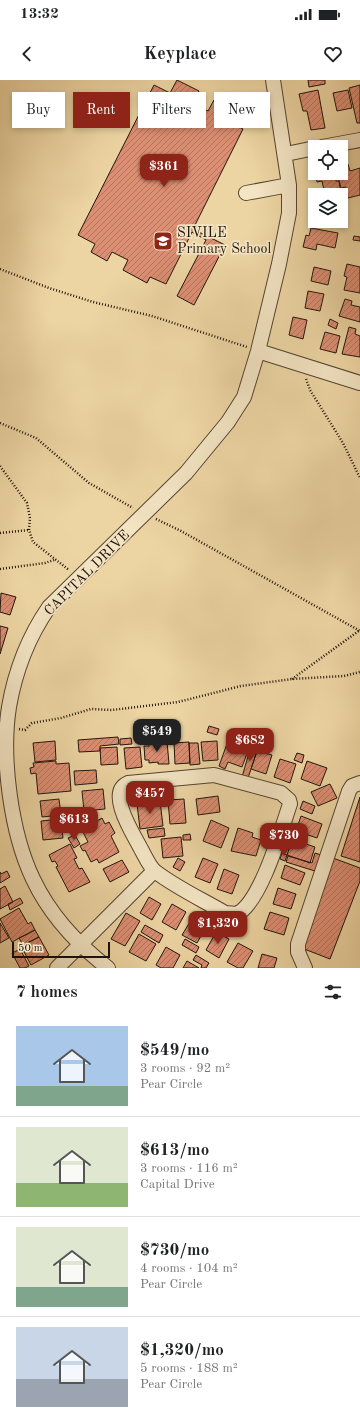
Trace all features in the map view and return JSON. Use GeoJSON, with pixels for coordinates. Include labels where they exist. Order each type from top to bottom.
{"type":"FeatureCollection","features":[{"type":"Feature","properties":{"kind":"street","name":"CAPITAL DRIVE"},"geometry":{"type":"LineString","coordinates":[[108,968],[80,945],[54,915],[33,879],[19,844],[11,803],[3,747],[8,729],[9,707],[27,645],[38,622],[49,607],[145,515],[186,473],[228,422],[244,397],[258,351],[288,218],[289,185],[286,154],[273,80]]}},
{"type":"Feature","properties":{"kind":"street"},"geometry":{"type":"LineString","coordinates":[[348,142],[360,140]]}},
{"type":"Feature","properties":{"kind":"street"},"geometry":{"type":"LineString","coordinates":[[286,154],[308,149]]}},
{"type":"Feature","properties":{"kind":"street"},"geometry":{"type":"LineString","coordinates":[[246,193],[289,185]]}},
{"type":"Feature","properties":{"kind":"street"},"geometry":{"type":"LineString","coordinates":[[258,351],[360,383]]}},
{"type":"Feature","properties":{"kind":"street"},"geometry":{"type":"LineString","coordinates":[[214,775],[223,776],[281,793],[289,800],[290,804],[270,864],[242,912],[231,915],[225,913],[154,871],[122,810],[120,795],[123,785],[128,783],[214,775]]}},
{"type":"Feature","properties":{"kind":"street"},"geometry":{"type":"LineString","coordinates":[[305,968],[298,952],[298,944],[349,791],[352,786],[360,783]]}},
{"type":"Feature","properties":{"kind":"street"},"geometry":{"type":"LineString","coordinates":[[57,968],[154,871]]}},
{"type":"Feature","properties":{"kind":"path"},"geometry":{"type":"LineString","coordinates":[[0,269],[48,288],[93,302],[152,316],[258,351]]}},
{"type":"Feature","properties":{"kind":"path"},"geometry":{"type":"LineString","coordinates":[[300,364],[310,390],[343,443],[360,478]]}},
{"type":"Feature","properties":{"kind":"path"},"geometry":{"type":"LineString","coordinates":[[0,423],[36,438],[88,483],[145,515],[181,531],[360,631],[292,679]]}},
{"type":"Feature","properties":{"kind":"path"},"geometry":{"type":"LineString","coordinates":[[0,466],[27,503],[30,518],[29,530],[32,542],[79,577]]}},
{"type":"Feature","properties":{"kind":"path"},"geometry":{"type":"LineString","coordinates":[[0,533],[29,530]]}},
{"type":"Feature","properties":{"kind":"path"},"geometry":{"type":"LineString","coordinates":[[0,569],[46,563],[55,559]]}},
{"type":"Feature","properties":{"kind":"path"},"geometry":{"type":"LineString","coordinates":[[8,729],[25,730],[32,723],[61,718],[91,709],[112,710],[178,702],[241,686],[292,679],[344,676],[360,672]]}},
{"type":"Feature","properties":{"kind":"building"},"geometry":{"type":"Polygon","coordinates":[[[177,80],[199,91],[198,92],[171,92],[177,80]]]}},
{"type":"Feature","properties":{"kind":"building"},"geometry":{"type":"Polygon","coordinates":[[[308,80],[325,80],[325,84],[309,87],[308,80]]]}},
{"type":"Feature","properties":{"kind":"building"},"geometry":{"type":"Polygon","coordinates":[[[154,85],[168,92],[150,92],[154,85]]]}},
{"type":"Feature","properties":{"kind":"building"},"geometry":{"type":"Polygon","coordinates":[[[360,85],[360,123],[357,123],[349,88],[360,85]]]}},
{"type":"Feature","properties":{"kind":"building"},"geometry":{"type":"Polygon","coordinates":[[[318,90],[325,128],[311,130],[307,111],[303,111],[299,94],[318,90]]]}},
{"type":"Feature","properties":{"kind":"building"},"geometry":{"type":"Polygon","coordinates":[[[348,90],[352,108],[337,111],[333,93],[348,90]]]}},
{"type":"Feature","properties":{"kind":"building"},"geometry":{"type":"Polygon","coordinates":[[[214,100],[214,128],[243,129],[193,229],[225,245],[194,305],[177,296],[206,240],[192,232],[166,284],[150,277],[147,283],[123,270],[128,260],[112,252],[107,261],[91,252],[95,244],[78,235],[138,117],[138,128],[206,128],[206,110],[208,111],[214,100]]]}},
{"type":"Feature","properties":{"kind":"building"},"geometry":{"type":"Polygon","coordinates":[[[348,164],[350,171],[360,168],[360,195],[348,198],[348,188],[341,188],[339,180],[348,180],[348,164]]]}},
{"type":"Feature","properties":{"kind":"building"},"geometry":{"type":"Polygon","coordinates":[[[317,180],[336,180],[339,181],[340,188],[324,188],[322,181],[317,182],[317,180]]]}},
{"type":"Feature","properties":{"kind":"building"},"geometry":{"type":"Polygon","coordinates":[[[311,228],[338,233],[335,248],[317,244],[316,250],[303,247],[306,235],[309,236],[311,228]]]}},
{"type":"Feature","properties":{"kind":"building"},"geometry":{"type":"Polygon","coordinates":[[[354,236],[360,237],[360,241],[353,240],[354,236]]]}},
{"type":"Feature","properties":{"kind":"building"},"geometry":{"type":"Polygon","coordinates":[[[347,264],[360,267],[360,293],[344,290],[347,277],[344,276],[347,264]]]}},
{"type":"Feature","properties":{"kind":"building"},"geometry":{"type":"Polygon","coordinates":[[[314,267],[331,271],[328,285],[311,281],[314,267]]]}},
{"type":"Feature","properties":{"kind":"building"},"geometry":{"type":"Polygon","coordinates":[[[308,291],[324,294],[320,311],[305,308],[308,291]]]}},
{"type":"Feature","properties":{"kind":"building"},"geometry":{"type":"Polygon","coordinates":[[[345,299],[352,301],[351,305],[360,307],[360,322],[339,316],[345,299]]]}},
{"type":"Feature","properties":{"kind":"building"},"geometry":{"type":"Polygon","coordinates":[[[293,317],[307,320],[303,339],[289,335],[293,317]]]}},
{"type":"Feature","properties":{"kind":"building"},"geometry":{"type":"Polygon","coordinates":[[[330,319],[338,323],[336,329],[328,325],[330,319]]]}},
{"type":"Feature","properties":{"kind":"building"},"geometry":{"type":"Polygon","coordinates":[[[349,327],[356,329],[355,334],[360,336],[360,357],[342,354],[349,327]]]}},
{"type":"Feature","properties":{"kind":"building"},"geometry":{"type":"Polygon","coordinates":[[[325,332],[340,336],[336,353],[320,349],[325,332]]]}},
{"type":"Feature","properties":{"kind":"building"},"geometry":{"type":"Polygon","coordinates":[[[1,593],[16,597],[10,615],[0,612],[1,593]]]}},
{"type":"Feature","properties":{"kind":"building"},"geometry":{"type":"Polygon","coordinates":[[[0,626],[8,628],[0,654],[0,626]]]}},
{"type":"Feature","properties":{"kind":"building"},"geometry":{"type":"Polygon","coordinates":[[[209,726],[219,729],[217,735],[207,732],[209,726]]]}},
{"type":"Feature","properties":{"kind":"building"},"geometry":{"type":"Polygon","coordinates":[[[118,737],[119,744],[100,746],[100,751],[79,752],[78,740],[118,737]]]}},
{"type":"Feature","properties":{"kind":"building"},"geometry":{"type":"Polygon","coordinates":[[[131,738],[132,744],[120,745],[120,739],[131,738]]]}},
{"type":"Feature","properties":{"kind":"building"},"geometry":{"type":"Polygon","coordinates":[[[55,741],[56,760],[35,762],[33,743],[55,741]]]}},
{"type":"Feature","properties":{"kind":"building"},"geometry":{"type":"Polygon","coordinates":[[[167,741],[169,764],[158,764],[158,762],[149,763],[149,760],[145,760],[144,746],[149,746],[149,743],[167,741]]]}},
{"type":"Feature","properties":{"kind":"building"},"geometry":{"type":"Polygon","coordinates":[[[217,741],[218,760],[203,761],[201,742],[217,741]]]}},
{"type":"Feature","properties":{"kind":"building"},"geometry":{"type":"Polygon","coordinates":[[[228,741],[249,748],[242,767],[228,762],[225,769],[219,766],[228,741]]]}},
{"type":"Feature","properties":{"kind":"building"},"geometry":{"type":"Polygon","coordinates":[[[189,742],[190,763],[175,764],[174,743],[189,742]]]}},
{"type":"Feature","properties":{"kind":"building"},"geometry":{"type":"Polygon","coordinates":[[[189,743],[198,743],[200,764],[190,765],[189,743]]]}},
{"type":"Feature","properties":{"kind":"building"},"geometry":{"type":"Polygon","coordinates":[[[251,746],[258,748],[248,778],[242,777],[251,746]]]}},
{"type":"Feature","properties":{"kind":"building"},"geometry":{"type":"Polygon","coordinates":[[[117,747],[118,764],[101,765],[100,748],[117,747]]]}},
{"type":"Feature","properties":{"kind":"building"},"geometry":{"type":"Polygon","coordinates":[[[140,747],[142,767],[126,769],[124,748],[140,747]]]}},
{"type":"Feature","properties":{"kind":"building"},"geometry":{"type":"Polygon","coordinates":[[[257,751],[272,755],[266,774],[251,769],[257,751]]]}},
{"type":"Feature","properties":{"kind":"building"},"geometry":{"type":"Polygon","coordinates":[[[297,753],[304,755],[302,763],[294,760],[297,753]]]}},
{"type":"Feature","properties":{"kind":"building"},"geometry":{"type":"Polygon","coordinates":[[[280,759],[296,764],[290,783],[274,777],[280,759]]]}},
{"type":"Feature","properties":{"kind":"building"},"geometry":{"type":"Polygon","coordinates":[[[56,761],[56,764],[69,763],[71,791],[38,794],[36,773],[31,774],[30,768],[34,767],[33,763],[56,761]]]}},
{"type":"Feature","properties":{"kind":"building"},"geometry":{"type":"Polygon","coordinates":[[[307,761],[327,768],[320,786],[301,779],[307,761]]]}},
{"type":"Feature","properties":{"kind":"building"},"geometry":{"type":"Polygon","coordinates":[[[96,770],[97,783],[75,785],[74,771],[96,770]]]}},
{"type":"Feature","properties":{"kind":"building"},"geometry":{"type":"Polygon","coordinates":[[[330,784],[337,798],[318,806],[311,792],[330,784]]]}},
{"type":"Feature","properties":{"kind":"building"},"geometry":{"type":"Polygon","coordinates":[[[103,789],[105,809],[84,811],[82,791],[103,789]]]}},
{"type":"Feature","properties":{"kind":"building"},"geometry":{"type":"Polygon","coordinates":[[[218,796],[220,812],[198,815],[196,799],[218,796]]]}},
{"type":"Feature","properties":{"kind":"building"},"geometry":{"type":"Polygon","coordinates":[[[360,797],[360,862],[341,856],[360,797]]]}},
{"type":"Feature","properties":{"kind":"building"},"geometry":{"type":"Polygon","coordinates":[[[59,799],[61,815],[42,817],[40,801],[59,799]]]}},
{"type":"Feature","properties":{"kind":"building"},"geometry":{"type":"Polygon","coordinates":[[[184,799],[186,823],[170,824],[168,800],[184,799]]]}},
{"type":"Feature","properties":{"kind":"building"},"geometry":{"type":"Polygon","coordinates":[[[160,801],[163,826],[140,829],[137,804],[160,801]]]}},
{"type":"Feature","properties":{"kind":"building"},"geometry":{"type":"Polygon","coordinates":[[[303,801],[315,806],[312,814],[300,809],[303,801]]]}},
{"type":"Feature","properties":{"kind":"building"},"geometry":{"type":"Polygon","coordinates":[[[301,816],[322,824],[317,838],[296,831],[301,816]]]}},
{"type":"Feature","properties":{"kind":"building"},"geometry":{"type":"Polygon","coordinates":[[[102,818],[105,824],[109,822],[115,833],[111,836],[119,852],[99,863],[97,859],[91,862],[85,850],[83,851],[80,846],[88,842],[80,826],[93,819],[95,822],[102,818]]]}},
{"type":"Feature","properties":{"kind":"building"},"geometry":{"type":"Polygon","coordinates":[[[61,819],[63,838],[43,840],[41,821],[61,819]]]}},
{"type":"Feature","properties":{"kind":"building"},"geometry":{"type":"Polygon","coordinates":[[[211,820],[229,828],[221,848],[203,841],[211,820]]]}},
{"type":"Feature","properties":{"kind":"building"},"geometry":{"type":"Polygon","coordinates":[[[164,828],[165,836],[149,838],[147,830],[164,828]]]}},
{"type":"Feature","properties":{"kind":"building"},"geometry":{"type":"Polygon","coordinates":[[[238,828],[253,833],[252,837],[261,840],[256,856],[231,851],[238,828]]]}},
{"type":"Feature","properties":{"kind":"building"},"geometry":{"type":"Polygon","coordinates":[[[190,834],[191,840],[183,840],[183,835],[190,834]]]}},
{"type":"Feature","properties":{"kind":"building"},"geometry":{"type":"Polygon","coordinates":[[[75,835],[80,844],[74,848],[68,838],[75,835]]]}},
{"type":"Feature","properties":{"kind":"building"},"geometry":{"type":"Polygon","coordinates":[[[181,837],[183,856],[163,858],[161,839],[181,837]]]}},
{"type":"Feature","properties":{"kind":"building"},"geometry":{"type":"Polygon","coordinates":[[[288,838],[315,847],[310,863],[287,855],[289,849],[284,847],[288,838]]]}},
{"type":"Feature","properties":{"kind":"building"},"geometry":{"type":"Polygon","coordinates":[[[70,844],[77,858],[74,859],[79,869],[82,868],[90,882],[69,892],[56,867],[58,866],[55,861],[52,862],[49,855],[70,844]]]}},
{"type":"Feature","properties":{"kind":"building"},"geometry":{"type":"Polygon","coordinates":[[[282,853],[287,855],[285,861],[280,859],[282,853]]]}},
{"type":"Feature","properties":{"kind":"building"},"geometry":{"type":"Polygon","coordinates":[[[315,853],[321,855],[315,871],[286,862],[288,856],[312,863],[315,853]]]}},
{"type":"Feature","properties":{"kind":"building"},"geometry":{"type":"Polygon","coordinates":[[[178,858],[185,862],[180,871],[173,867],[178,858]]]}},
{"type":"Feature","properties":{"kind":"building"},"geometry":{"type":"Polygon","coordinates":[[[203,858],[218,864],[210,883],[195,877],[203,858]]]}},
{"type":"Feature","properties":{"kind":"building"},"geometry":{"type":"Polygon","coordinates":[[[333,858],[360,868],[360,881],[330,959],[299,947],[333,858]]]}},
{"type":"Feature","properties":{"kind":"building"},"geometry":{"type":"Polygon","coordinates":[[[122,860],[129,872],[110,882],[103,869],[122,860]]]}},
{"type":"Feature","properties":{"kind":"building"},"geometry":{"type":"Polygon","coordinates":[[[285,865],[305,873],[300,885],[281,878],[285,865]]]}},
{"type":"Feature","properties":{"kind":"building"},"geometry":{"type":"Polygon","coordinates":[[[224,869],[239,875],[232,894],[217,889],[224,869]]]}},
{"type":"Feature","properties":{"kind":"building"},"geometry":{"type":"Polygon","coordinates":[[[7,871],[10,877],[0,883],[0,872],[1,874],[7,871]]]}},
{"type":"Feature","properties":{"kind":"building"},"geometry":{"type":"Polygon","coordinates":[[[5,886],[13,902],[0,909],[0,889],[5,886]]]}},
{"type":"Feature","properties":{"kind":"building"},"geometry":{"type":"Polygon","coordinates":[[[278,888],[296,894],[291,909],[273,904],[278,888]]]}},
{"type":"Feature","properties":{"kind":"building"},"geometry":{"type":"Polygon","coordinates":[[[149,897],[161,904],[152,920],[140,913],[149,897]]]}},
{"type":"Feature","properties":{"kind":"building"},"geometry":{"type":"Polygon","coordinates":[[[20,898],[23,903],[10,910],[8,904],[20,898]]]}},
{"type":"Feature","properties":{"kind":"building"},"geometry":{"type":"Polygon","coordinates":[[[172,904],[186,912],[176,930],[162,922],[172,904]]]}},
{"type":"Feature","properties":{"kind":"building"},"geometry":{"type":"Polygon","coordinates":[[[19,908],[28,924],[31,922],[35,930],[12,942],[0,919],[19,908]]]}},
{"type":"Feature","properties":{"kind":"building"},"geometry":{"type":"Polygon","coordinates":[[[270,912],[289,918],[284,935],[264,929],[270,912]]]}},
{"type":"Feature","properties":{"kind":"building"},"geometry":{"type":"Polygon","coordinates":[[[126,913],[140,921],[125,946],[111,939],[126,913]]]}},
{"type":"Feature","properties":{"kind":"building"},"geometry":{"type":"Polygon","coordinates":[[[193,917],[207,925],[197,943],[182,935],[193,917]]]}},
{"type":"Feature","properties":{"kind":"building"},"geometry":{"type":"Polygon","coordinates":[[[0,923],[9,938],[0,943],[0,923]]]}},
{"type":"Feature","properties":{"kind":"building"},"geometry":{"type":"Polygon","coordinates":[[[145,925],[163,935],[159,943],[141,932],[145,925]]]}},
{"type":"Feature","properties":{"kind":"building"},"geometry":{"type":"Polygon","coordinates":[[[35,930],[39,937],[23,945],[19,938],[35,930]]]}},
{"type":"Feature","properties":{"kind":"building"},"geometry":{"type":"Polygon","coordinates":[[[216,932],[229,939],[219,958],[206,950],[216,932]]]}},
{"type":"Feature","properties":{"kind":"building"},"geometry":{"type":"Polygon","coordinates":[[[139,934],[156,944],[146,961],[129,952],[139,934]]]}},
{"type":"Feature","properties":{"kind":"building"},"geometry":{"type":"Polygon","coordinates":[[[39,937],[49,955],[31,965],[21,946],[39,937]]]}},
{"type":"Feature","properties":{"kind":"building"},"geometry":{"type":"Polygon","coordinates":[[[185,939],[199,947],[196,953],[182,945],[185,939]]]}},
{"type":"Feature","properties":{"kind":"building"},"geometry":{"type":"Polygon","coordinates":[[[238,943],[253,951],[243,968],[238,968],[227,962],[238,943]]]}},
{"type":"Feature","properties":{"kind":"building"},"geometry":{"type":"Polygon","coordinates":[[[166,947],[180,955],[173,968],[161,968],[156,965],[166,947]]]}},
{"type":"Feature","properties":{"kind":"building"},"geometry":{"type":"Polygon","coordinates":[[[20,949],[29,966],[25,968],[20,968],[12,953],[20,949]]]}},
{"type":"Feature","properties":{"kind":"building"},"geometry":{"type":"Polygon","coordinates":[[[262,954],[277,958],[274,968],[258,968],[262,954]]]}},
{"type":"Feature","properties":{"kind":"building"},"geometry":{"type":"Polygon","coordinates":[[[196,955],[209,963],[206,968],[201,968],[202,965],[193,960],[196,955]]]}},
{"type":"Feature","properties":{"kind":"building"},"geometry":{"type":"Polygon","coordinates":[[[187,961],[199,968],[183,968],[187,961]]]}},
{"type":"Feature","properties":{"kind":"place","name":"SIVILE Primary School"},"geometry":{"type":"Point","coordinates":[163,241]}}]}
